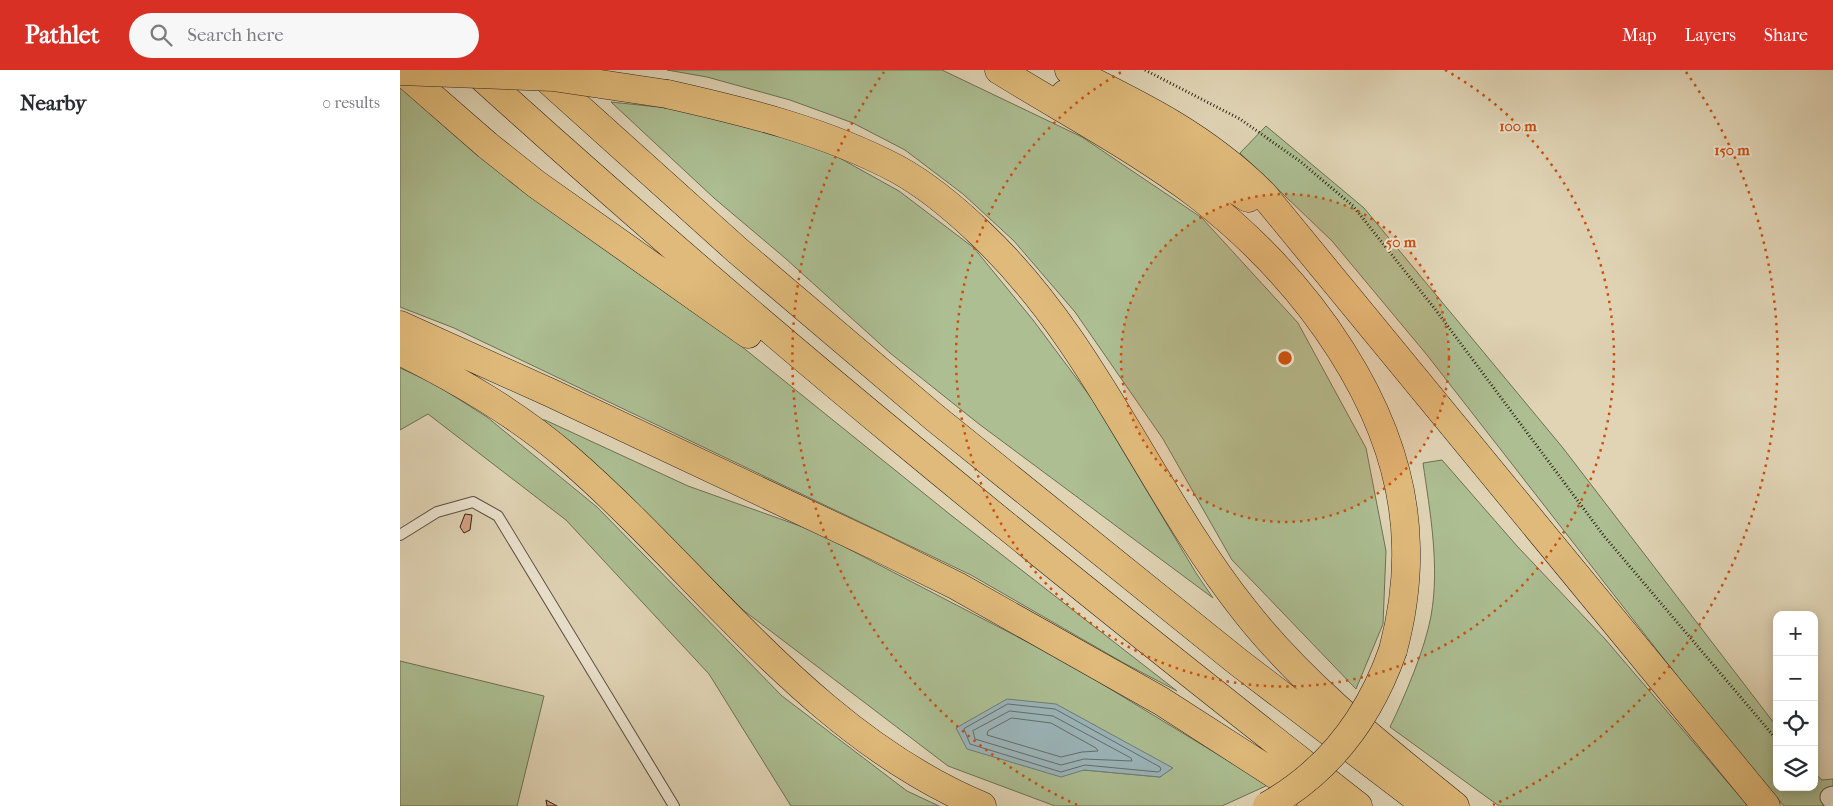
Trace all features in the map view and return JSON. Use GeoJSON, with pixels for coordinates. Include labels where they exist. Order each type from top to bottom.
{"type":"FeatureCollection","features":[{"type":"Feature","properties":{"kind":"highway"},"geometry":{"type":"LineString","coordinates":[[401,70],[487,145],[536,184],[722,314],[910,464],[1033,557],[1104,604]]}},
{"type":"Feature","properties":{"kind":"highway"},"geometry":{"type":"LineString","coordinates":[[401,70],[553,77],[667,94],[783,122],[848,146],[918,182],[972,225],[1030,286],[1068,335],[1201,548],[1256,625],[1280,652],[1333,704],[1455,806]]}},
{"type":"Feature","properties":{"kind":"highway"},"geometry":{"type":"LineString","coordinates":[[474,70],[766,327],[1104,604],[1358,806]]}},
{"type":"Feature","properties":{"kind":"highway"},"geometry":{"type":"LineString","coordinates":[[537,70],[736,250],[921,406],[1238,662],[1427,806]]}},
{"type":"Feature","properties":{"kind":"highway"},"geometry":{"type":"LineString","coordinates":[[998,70],[1162,170],[1200,198],[1275,264],[1326,327],[1364,390],[1377,421],[1397,481],[1404,525],[1406,554],[1402,610],[1393,650],[1381,684],[1353,730],[1330,757],[1304,781],[1267,806]]}},
{"type":"Feature","properties":{"kind":"highway"},"geometry":{"type":"LineString","coordinates":[[1012,70],[1104,111],[1195,162],[1287,225]]}},
{"type":"Feature","properties":{"kind":"highway"},"geometry":{"type":"LineString","coordinates":[[1069,70],[1147,109],[1213,150],[1263,194],[1287,225],[1374,326],[1766,806]]}},
{"type":"Feature","properties":{"kind":"highway"},"geometry":{"type":"LineString","coordinates":[[400,325],[569,401],[957,586],[1161,701],[1324,806]]}},
{"type":"Feature","properties":{"kind":"highway"},"geometry":{"type":"LineString","coordinates":[[400,351],[477,391],[545,439],[594,481],[770,656],[822,704],[873,744],[912,771],[982,806]]}},
{"type":"Feature","properties":{"kind":"street"},"geometry":{"type":"LineString","coordinates":[[1833,796],[1830,797],[1833,801]]}},
{"type":"Feature","properties":{"kind":"lane"},"geometry":{"type":"LineString","coordinates":[[400,535],[437,512],[473,502],[498,516],[674,806]]}},
{"type":"Feature","properties":{"kind":"path"},"geometry":{"type":"LineString","coordinates":[[1145,70],[1240,118],[1301,162],[1353,206],[1435,309],[1604,536],[1773,735]]}},
{"type":"Feature","properties":{"kind":"green space"},"geometry":{"type":"Polygon","coordinates":[[[667,70],[942,70],[1082,137],[1202,218],[1298,323],[1366,448],[1386,551],[1383,624],[1356,689],[1232,560],[1163,439],[1075,312],[1014,241],[963,194],[905,150],[853,123],[790,100],[707,77],[667,70]]]}},
{"type":"Feature","properties":{"kind":"green space"},"geometry":{"type":"Polygon","coordinates":[[[400,88],[404,88],[710,321],[952,516],[1177,691],[1122,662],[971,575],[454,328],[400,307],[400,88]]]}},
{"type":"Feature","properties":{"kind":"green space"},"geometry":{"type":"Polygon","coordinates":[[[611,102],[706,112],[827,151],[899,191],[974,248],[1033,320],[1092,399],[1196,573],[1213,598],[979,424],[890,353],[785,258],[714,198],[611,102]]]}},
{"type":"Feature","properties":{"kind":"green space"},"geometry":{"type":"Polygon","coordinates":[[[1266,126],[1364,208],[1563,448],[1773,722],[1773,791],[1818,791],[1818,776],[1822,780],[1833,779],[1833,806],[1784,806],[1699,704],[1427,355],[1332,241],[1240,153],[1266,126]]]}},
{"type":"Feature","properties":{"kind":"green space"},"geometry":{"type":"Polygon","coordinates":[[[400,368],[433,383],[487,417],[597,507],[782,696],[907,791],[939,806],[791,806],[709,674],[566,520],[428,414],[400,430],[400,368]]]}},
{"type":"Feature","properties":{"kind":"green space"},"geometry":{"type":"Polygon","coordinates":[[[539,420],[545,420],[688,486],[814,531],[1066,662],[1268,785],[1222,806],[1055,806],[948,766],[743,610],[608,476],[576,447],[539,420]],[[1172,768],[1084,770],[1160,777],[1172,768]]]}},
{"type":"Feature","properties":{"kind":"green space"},"geometry":{"type":"Polygon","coordinates":[[[1442,460],[1517,546],[1605,639],[1748,806],[1499,806],[1390,727],[1408,687],[1431,616],[1435,578],[1433,539],[1423,463],[1442,460]]]}},
{"type":"Feature","properties":{"kind":"green space"},"geometry":{"type":"Polygon","coordinates":[[[400,661],[544,696],[517,806],[400,806],[400,661]]]}},
{"type":"Feature","properties":{"kind":"water"},"geometry":{"type":"Polygon","coordinates":[[[1007,699],[1056,704],[1173,768],[1160,777],[1084,770],[1061,777],[967,749],[956,728],[1007,699]]]}},
{"type":"Feature","properties":{"kind":"building"},"geometry":{"type":"Polygon","coordinates":[[[465,514],[472,515],[470,530],[464,533],[460,527],[465,514]]]}},
{"type":"Feature","properties":{"kind":"building"},"geometry":{"type":"Polygon","coordinates":[[[546,800],[557,806],[547,806],[546,800]]]}}]}
